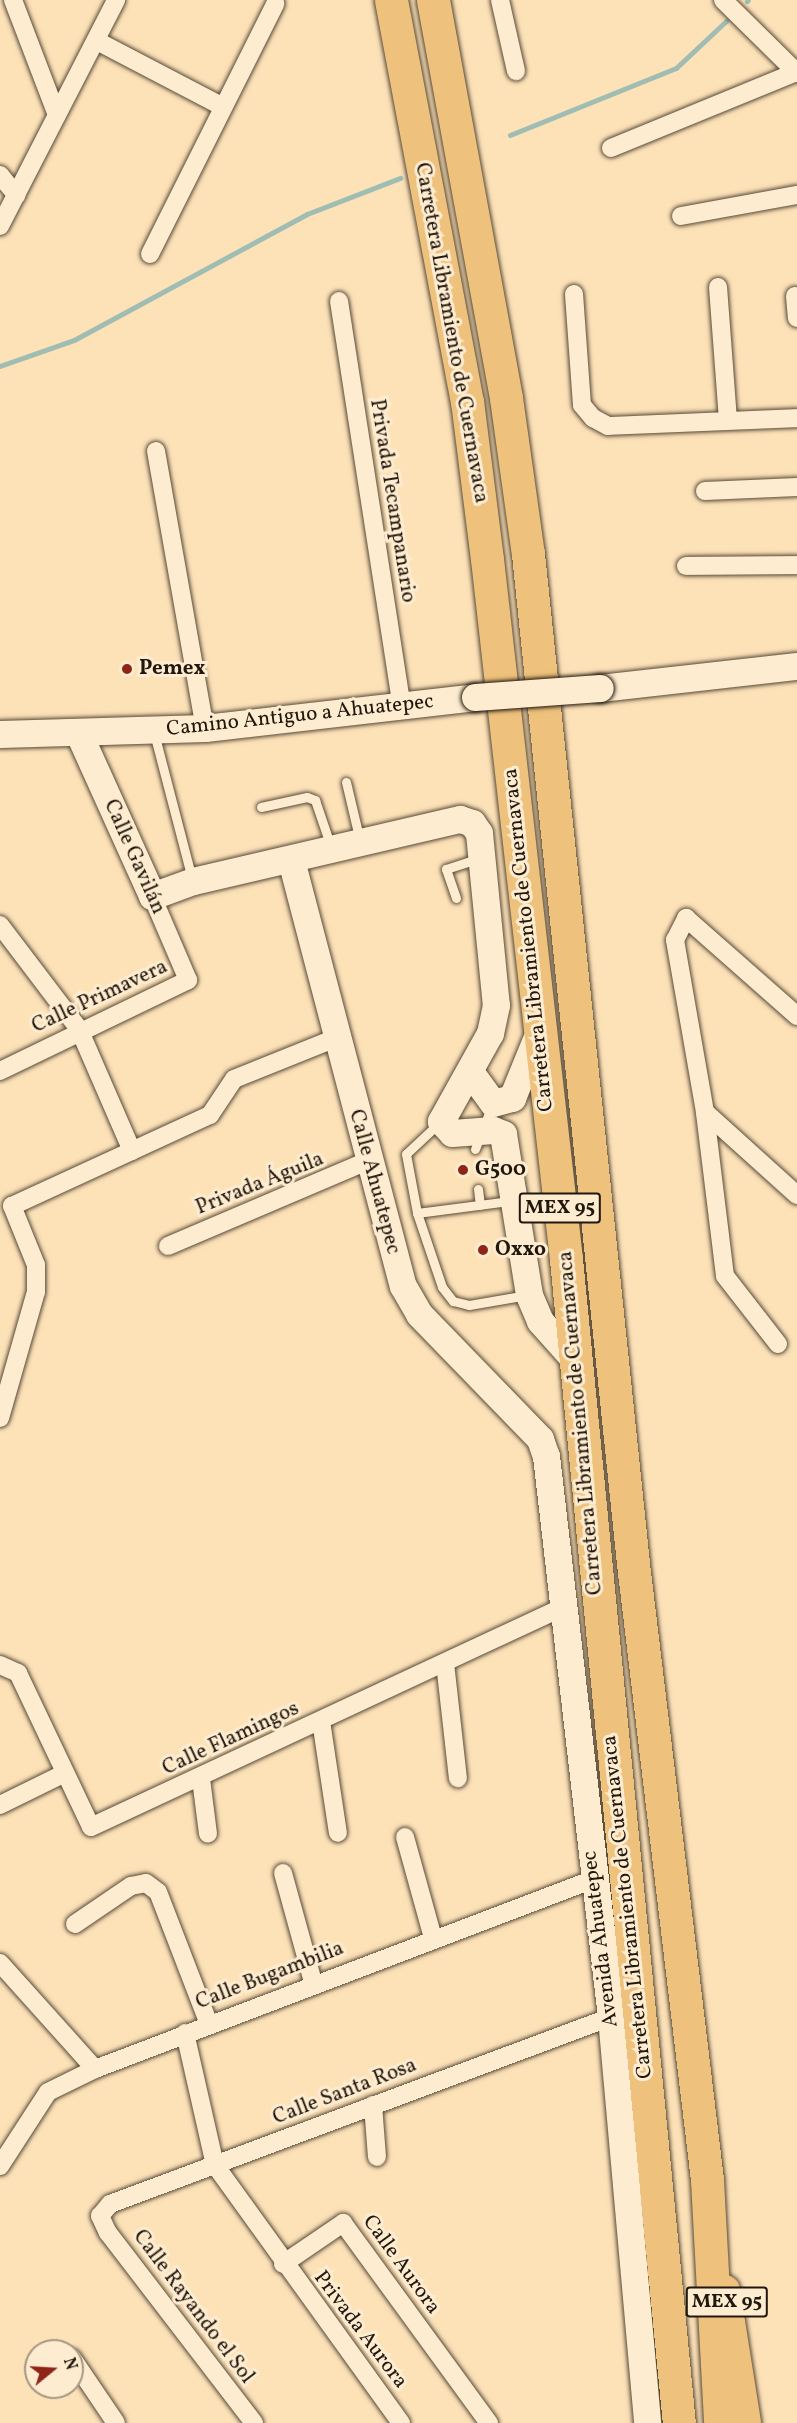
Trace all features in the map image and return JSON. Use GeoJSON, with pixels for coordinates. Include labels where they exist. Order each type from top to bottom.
{"type":"FeatureCollection","features":[{"type":"Feature","properties":{"kind":"highway","name":"Carretera Libramiento de Cuernavaca"},"geometry":{"type":"LineString","coordinates":[[391,0],[467,401],[539,1032],[679,2423]]}},
{"type":"Feature","properties":{"kind":"highway","name":"Carretera Libramiento de Cuernavaca"},"geometry":{"type":"LineString","coordinates":[[434,0],[506,398],[528,554],[634,1572],[707,2180],[720,2423]]}},
{"type":"Feature","properties":{"kind":"main road","name":"MEX 95"},"geometry":{"type":"LineString","coordinates":[[707,2180],[746,2423]]}},
{"type":"Feature","properties":{"kind":"street"},"geometry":{"type":"LineString","coordinates":[[13,0],[57,116]]}},
{"type":"Feature","properties":{"kind":"street"},"geometry":{"type":"LineString","coordinates":[[0,226],[97,41],[116,0]]}},
{"type":"Feature","properties":{"kind":"street"},"geometry":{"type":"LineString","coordinates":[[500,0],[516,70]]}},
{"type":"Feature","properties":{"kind":"street"},"geometry":{"type":"LineString","coordinates":[[611,148],[796,72],[723,0]]}},
{"type":"Feature","properties":{"kind":"street"},"geometry":{"type":"LineString","coordinates":[[150,254],[275,4]]}},
{"type":"Feature","properties":{"kind":"street"},"geometry":{"type":"LineString","coordinates":[[97,41],[223,107]]}},
{"type":"Feature","properties":{"kind":"street"},"geometry":{"type":"LineString","coordinates":[[0,176],[16,195]]}},
{"type":"Feature","properties":{"kind":"street"},"geometry":{"type":"LineString","coordinates":[[681,216],[797,195]]}},
{"type":"Feature","properties":{"kind":"street"},"geometry":{"type":"LineString","coordinates":[[718,287],[728,420]]}},
{"type":"Feature","properties":{"kind":"street"},"geometry":{"type":"LineString","coordinates":[[574,294],[582,405],[593,418],[608,426],[797,418]]}},
{"type":"Feature","properties":{"kind":"street"},"geometry":{"type":"LineString","coordinates":[[795,296],[797,318]]}},
{"type":"Feature","properties":{"kind":"street","name":"Privada Tecampanario"},"geometry":{"type":"LineString","coordinates":[[339,301],[402,709]]}},
{"type":"Feature","properties":{"kind":"street"},"geometry":{"type":"LineString","coordinates":[[156,451],[205,728]]}},
{"type":"Feature","properties":{"kind":"street"},"geometry":{"type":"LineString","coordinates":[[705,491],[797,487]]}},
{"type":"Feature","properties":{"kind":"street"},"geometry":{"type":"LineString","coordinates":[[686,566],[797,565]]}},
{"type":"Feature","properties":{"kind":"street","name":"Camino Antiguo a Ahuatepec"},"geometry":{"type":"LineString","coordinates":[[0,734],[79,734],[205,728],[402,709],[475,697],[600,688],[797,666]]}},
{"type":"Feature","properties":{"kind":"street","name":"Calle Gavilán"},"geometry":{"type":"LineString","coordinates":[[79,734],[188,980]]}},
{"type":"Feature","properties":{"kind":"street"},"geometry":{"type":"LineString","coordinates":[[152,896],[193,881],[460,819],[479,833],[496,1005],[490,1033],[471,1073],[441,1121],[452,1133],[477,1140],[503,1134],[516,1200],[529,1295],[540,1321],[573,1358]]}},
{"type":"Feature","properties":{"kind":"street","name":"Calle Ahuatepec"},"geometry":{"type":"LineString","coordinates":[[291,860],[367,1161],[403,1287],[419,1314],[540,1439],[546,1456]]}},
{"type":"Feature","properties":{"kind":"street"},"geometry":{"type":"LineString","coordinates":[[778,1344],[724,1276],[705,1112],[675,940],[686,918],[797,1016]]}},
{"type":"Feature","properties":{"kind":"street"},"geometry":{"type":"LineString","coordinates":[[0,925],[80,1029],[132,1151]]}},
{"type":"Feature","properties":{"kind":"street","name":"Calle Primavera"},"geometry":{"type":"LineString","coordinates":[[0,1071],[80,1029],[188,980]]}},
{"type":"Feature","properties":{"kind":"street"},"geometry":{"type":"LineString","coordinates":[[471,1073],[493,1103],[519,1090],[539,1032]]}},
{"type":"Feature","properties":{"kind":"street"},"geometry":{"type":"LineString","coordinates":[[0,1418],[36,1292],[36,1264],[12,1206],[210,1115],[234,1079],[336,1038]]}},
{"type":"Feature","properties":{"kind":"street"},"geometry":{"type":"LineString","coordinates":[[705,1112],[797,1195]]}},
{"type":"Feature","properties":{"kind":"street","name":"Privada Águila"},"geometry":{"type":"LineString","coordinates":[[168,1246],[367,1161]]}},
{"type":"Feature","properties":{"kind":"street","name":"Avenida Ahuatepec"},"geometry":{"type":"LineString","coordinates":[[546,1456],[561,1608],[611,2017],[647,2423]]}},
{"type":"Feature","properties":{"kind":"street","name":"Calle Flamingos"},"geometry":{"type":"LineString","coordinates":[[0,1665],[18,1673],[91,1827],[201,1779],[561,1608]]}},
{"type":"Feature","properties":{"kind":"street"},"geometry":{"type":"LineString","coordinates":[[445,1663],[458,1778]]}},
{"type":"Feature","properties":{"kind":"street"},"geometry":{"type":"LineString","coordinates":[[321,1721],[338,1833]]}},
{"type":"Feature","properties":{"kind":"street"},"geometry":{"type":"LineString","coordinates":[[0,1805],[65,1773]]}},
{"type":"Feature","properties":{"kind":"street"},"geometry":{"type":"LineString","coordinates":[[201,1779],[208,1834]]}},
{"type":"Feature","properties":{"kind":"street"},"geometry":{"type":"LineString","coordinates":[[405,1837],[433,1938]]}},
{"type":"Feature","properties":{"kind":"street"},"geometry":{"type":"LineString","coordinates":[[284,1873],[313,1982]]}},
{"type":"Feature","properties":{"kind":"street","name":"Calle Bugambilia"},"geometry":{"type":"LineString","coordinates":[[0,2166],[48,2092],[95,2069],[313,1982],[594,1879]]}},
{"type":"Feature","properties":{"kind":"street"},"geometry":{"type":"LineString","coordinates":[[75,1924],[131,1886],[146,1883],[158,1892],[209,2024]]}},
{"type":"Feature","properties":{"kind":"street"},"geometry":{"type":"LineString","coordinates":[[0,1963],[95,2069]]}},
{"type":"Feature","properties":{"kind":"street","name":"Calle Santa Rosa"},"geometry":{"type":"LineString","coordinates":[[100,2216],[110,2204],[611,2017]]}},
{"type":"Feature","properties":{"kind":"street"},"geometry":{"type":"LineString","coordinates":[[185,2033],[215,2165],[283,2264]]}},
{"type":"Feature","properties":{"kind":"street"},"geometry":{"type":"LineString","coordinates":[[373,2105],[377,2157]]}},
{"type":"Feature","properties":{"kind":"street","name":"Calle Rayando el Sol"},"geometry":{"type":"LineString","coordinates":[[100,2216],[254,2423]]}},
{"type":"Feature","properties":{"kind":"street","name":"Calle Aurora"},"geometry":{"type":"LineString","coordinates":[[283,2264],[343,2223],[489,2423]]}},
{"type":"Feature","properties":{"kind":"street","name":"Privada Aurora"},"geometry":{"type":"LineString","coordinates":[[283,2264],[401,2423]]}},
{"type":"Feature","properties":{"kind":"street"},"geometry":{"type":"LineString","coordinates":[[84,2376],[116,2423]]}},
{"type":"Feature","properties":{"kind":"lane"},"geometry":{"type":"LineString","coordinates":[[153,730],[193,881]]}},
{"type":"Feature","properties":{"kind":"lane"},"geometry":{"type":"LineString","coordinates":[[346,782],[361,843]]}},
{"type":"Feature","properties":{"kind":"lane"},"geometry":{"type":"LineString","coordinates":[[261,807],[307,797],[315,800],[332,850]]}},
{"type":"Feature","properties":{"kind":"lane"},"geometry":{"type":"LineString","coordinates":[[456,898],[446,869],[482,858]]}},
{"type":"Feature","properties":{"kind":"lane"},"geometry":{"type":"LineString","coordinates":[[477,1140],[493,1103]]}},
{"type":"Feature","properties":{"kind":"lane"},"geometry":{"type":"LineString","coordinates":[[441,1121],[406,1154],[417,1213],[442,1287],[453,1301],[469,1305],[529,1295]]}},
{"type":"Feature","properties":{"kind":"lane"},"geometry":{"type":"LineString","coordinates":[[478,1189],[480,1205]]}},
{"type":"Feature","properties":{"kind":"lane"},"geometry":{"type":"LineString","coordinates":[[417,1213],[516,1200]]}},
{"type":"Feature","properties":{"kind":"waterway"},"geometry":{"type":"LineString","coordinates":[[510,135],[676,68],[726,21]]}},
{"type":"Feature","properties":{"kind":"waterway"},"geometry":{"type":"LineString","coordinates":[[0,366],[74,340],[307,214],[400,178]]}},
{"type":"Feature","properties":{"kind":"place","name":"Pemex"},"geometry":{"type":"Point","coordinates":[127,669]}},
{"type":"Feature","properties":{"kind":"place","name":"G500"},"geometry":{"type":"Point","coordinates":[463,1170]}},
{"type":"Feature","properties":{"kind":"place","name":"Oxxo"},"geometry":{"type":"Point","coordinates":[483,1250]}}]}
